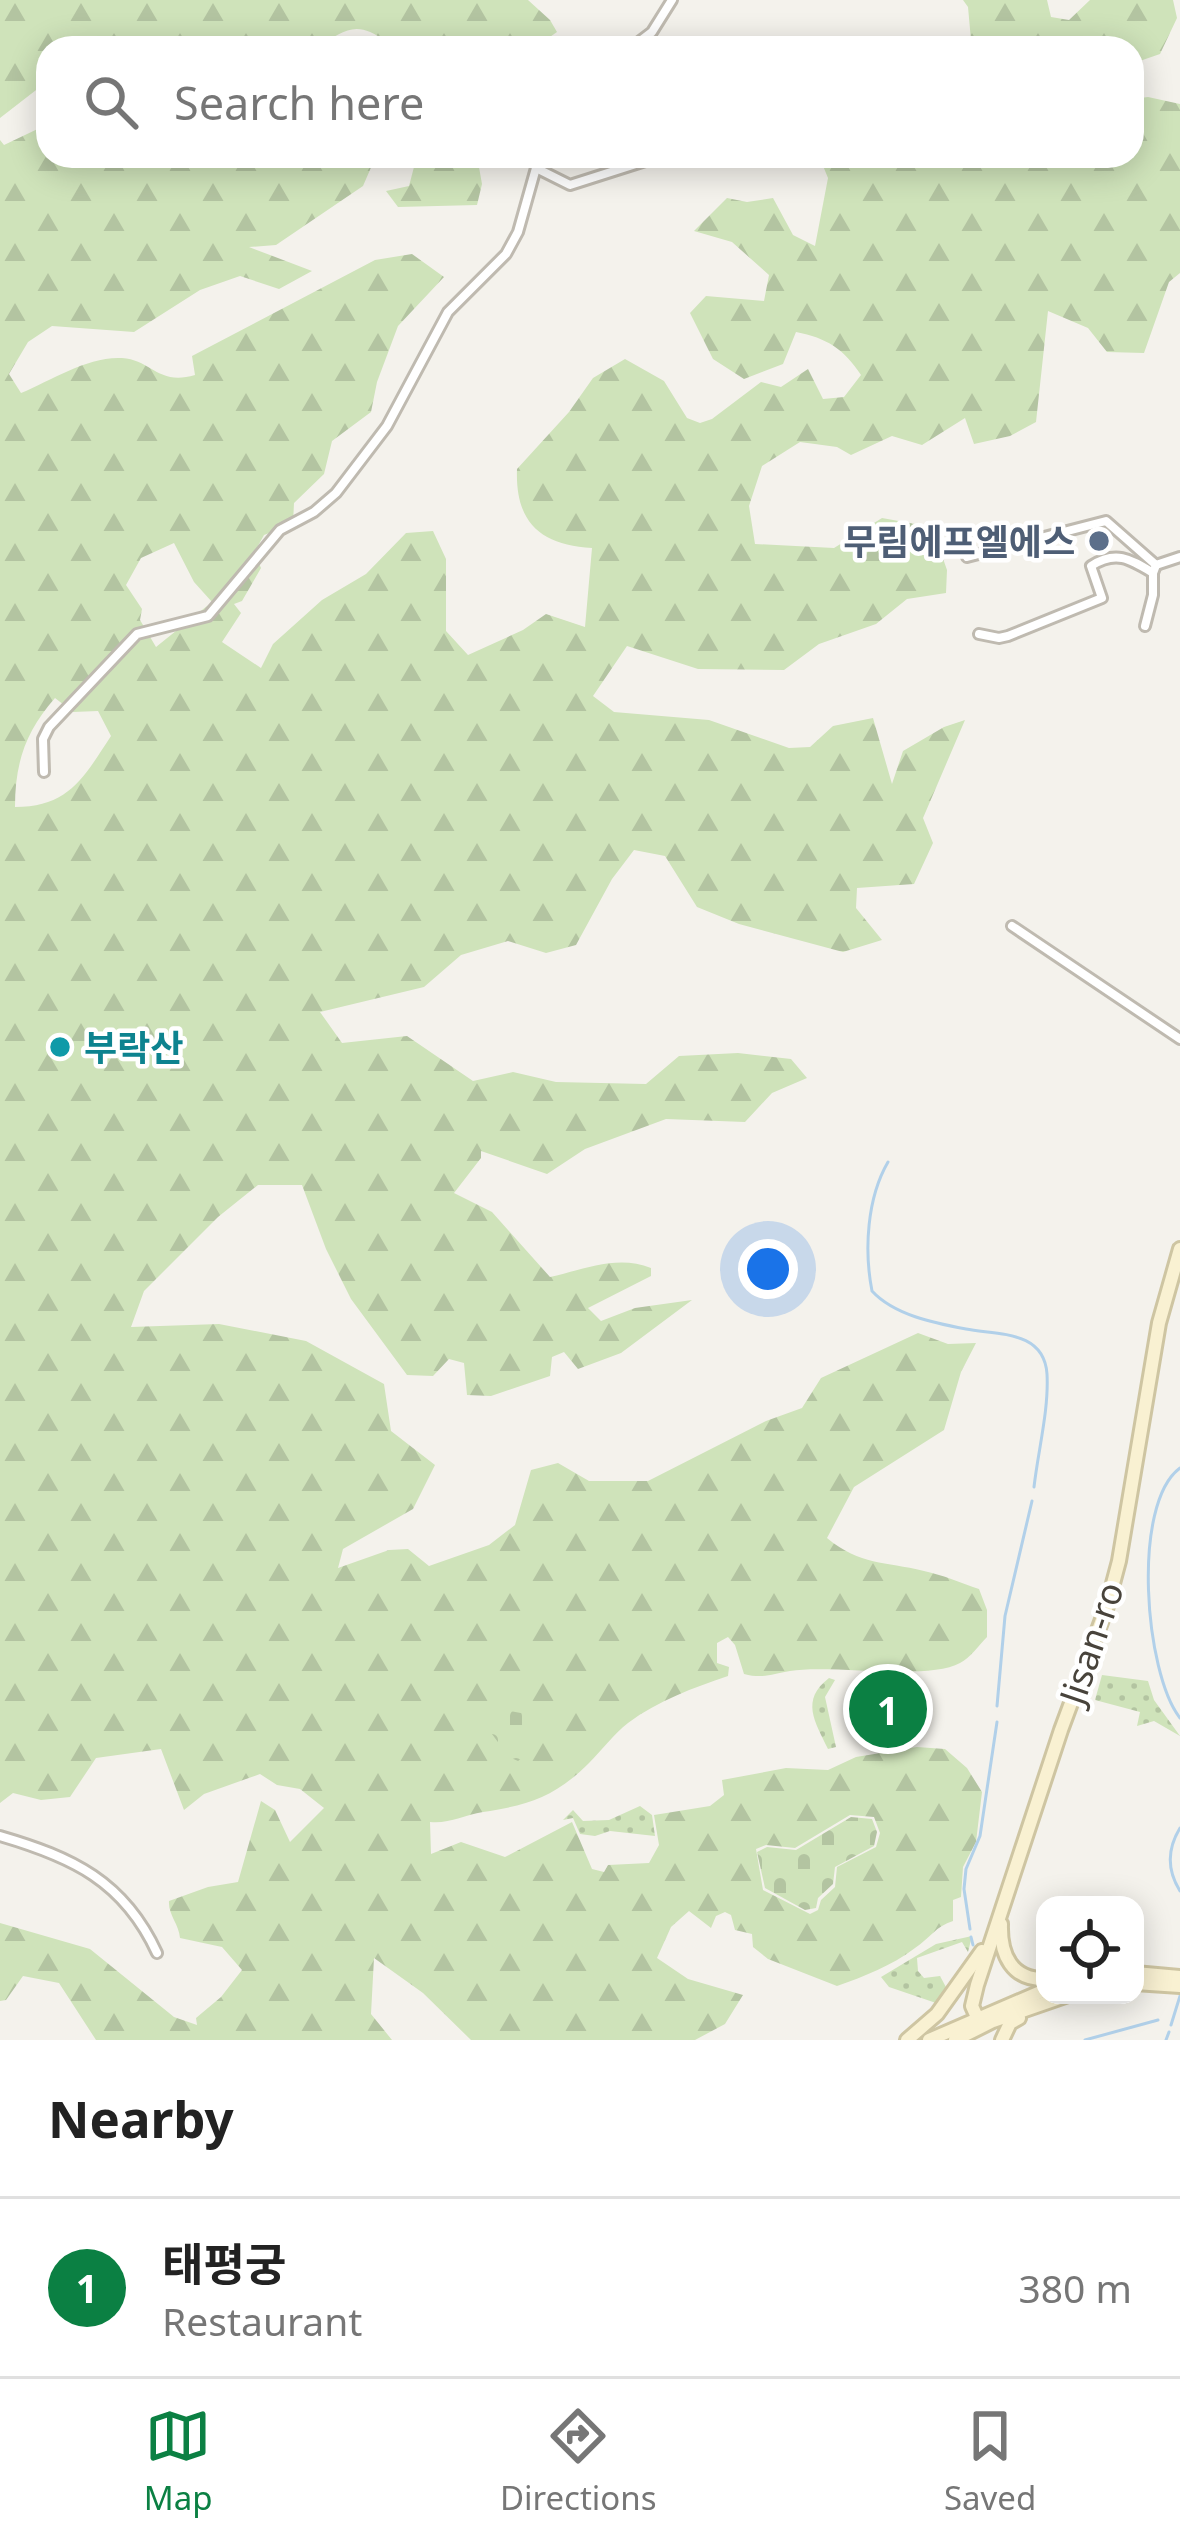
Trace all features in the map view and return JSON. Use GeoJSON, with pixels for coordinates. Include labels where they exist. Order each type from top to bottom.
{"type":"FeatureCollection","features":[{"type":"Feature","properties":{"kind":"main road","name":"Jisan-ro"},"geometry":{"type":"LineString","coordinates":[[982,2028],[972,2006],[993,1935],[1108,1606],[1159,1323],[1180,1249]]}},
{"type":"Feature","properties":{"kind":"main road"},"geometry":{"type":"LineString","coordinates":[[1001,1911],[1004,1955],[1028,1979],[1036,1979]]}},
{"type":"Feature","properties":{"kind":"main road"},"geometry":{"type":"LineString","coordinates":[[907,2040],[937,2014],[993,1935]]}},
{"type":"Feature","properties":{"kind":"main road"},"geometry":{"type":"LineString","coordinates":[[1144,1975],[1179,1983]]}},
{"type":"Feature","properties":{"kind":"main road"},"geometry":{"type":"LineString","coordinates":[[1144,1983],[1179,1983]]}},
{"type":"Feature","properties":{"kind":"main road"},"geometry":{"type":"LineString","coordinates":[[955,2040],[1036,2001]]}},
{"type":"Feature","properties":{"kind":"main road"},"geometry":{"type":"LineString","coordinates":[[1002,2040],[1010,2024],[1036,2003]]}},
{"type":"Feature","properties":{"kind":"main road"},"geometry":{"type":"LineString","coordinates":[[929,2040],[982,2028]]}},
{"type":"Feature","properties":{"kind":"street"},"geometry":{"type":"LineString","coordinates":[[647,36],[672,0]]}},
{"type":"Feature","properties":{"kind":"street"},"geometry":{"type":"LineString","coordinates":[[44,772],[43,739],[49,727],[137,634],[208,616],[280,530],[314,512],[336,493],[387,426],[448,312],[506,254],[518,232],[536,168]]}},
{"type":"Feature","properties":{"kind":"street"},"geometry":{"type":"LineString","coordinates":[[538,168],[570,184],[622,168]]}},
{"type":"Feature","properties":{"kind":"street"},"geometry":{"type":"LineString","coordinates":[[967,556],[1106,521],[1154,569],[1145,626]]}},
{"type":"Feature","properties":{"kind":"street"},"geometry":{"type":"LineString","coordinates":[[980,634],[1008,636],[1102,598],[1091,566],[1104,559],[1128,557],[1154,569],[1180,557]]}},
{"type":"Feature","properties":{"kind":"street"},"geometry":{"type":"LineString","coordinates":[[1012,926],[1180,1039]]}},
{"type":"Feature","properties":{"kind":"street"},"geometry":{"type":"LineString","coordinates":[[0,1836],[56,1853],[92,1873],[128,1906],[157,1953]]}},
{"type":"Feature","properties":{"kind":"green space"},"geometry":{"type":"Polygon","coordinates":[[[0,0],[528,0],[557,32],[551,36],[377,36],[359,29],[336,36],[36,36],[36,90],[0,118],[0,0]]]}},
{"type":"Feature","properties":{"kind":"green space"},"geometry":{"type":"Polygon","coordinates":[[[963,0],[1047,0],[1051,17],[1069,20],[1090,0],[1173,0],[1177,18],[1160,54],[1144,60],[1144,36],[971,36],[963,0]]]}},
{"type":"Feature","properties":{"kind":"green space"},"geometry":{"type":"Polygon","coordinates":[[[1144,98],[1180,104],[1180,273],[1169,282],[1144,353],[1107,352],[1088,328],[1048,311],[1036,422],[1010,436],[974,444],[965,418],[922,445],[892,436],[851,455],[837,447],[800,442],[762,466],[749,506],[755,544],[834,548],[882,518],[932,527],[947,570],[946,593],[907,599],[876,624],[819,644],[784,670],[698,669],[627,646],[593,696],[614,712],[709,720],[789,748],[810,747],[833,726],[873,718],[892,784],[903,751],[965,720],[923,818],[933,843],[914,884],[857,888],[856,908],[882,940],[843,952],[739,924],[697,907],[665,856],[634,850],[612,879],[576,945],[546,953],[508,941],[461,955],[424,987],[320,1012],[342,1043],[407,1036],[473,1081],[513,1072],[556,1082],[646,1084],[679,1056],[738,1053],[791,1059],[807,1078],[772,1093],[745,1122],[666,1119],[585,1149],[547,1174],[481,1151],[481,1158],[454,1193],[492,1212],[550,1277],[613,1263],[651,1268],[651,1276],[588,1308],[601,1321],[635,1308],[692,1300],[621,1353],[578,1369],[564,1352],[552,1357],[550,1376],[491,1396],[467,1395],[464,1363],[449,1359],[433,1376],[407,1375],[351,1299],[302,1185],[258,1185],[218,1217],[144,1291],[131,1327],[219,1324],[306,1341],[384,1384],[391,1431],[435,1465],[413,1509],[343,1549],[338,1568],[389,1550],[408,1549],[429,1566],[489,1545],[515,1525],[531,1470],[558,1463],[589,1481],[648,1481],[766,1421],[802,1408],[821,1378],[918,1333],[948,1344],[976,1343],[961,1372],[944,1430],[854,1487],[827,1538],[862,1558],[979,1589],[987,1610],[987,1637],[967,1658],[926,1671],[807,1669],[757,1676],[744,1674],[728,1637],[717,1643],[717,1663],[729,1667],[728,1676],[676,1695],[640,1715],[553,1792],[514,1806],[430,1822],[431,1854],[461,1842],[505,1857],[572,1822],[592,1869],[604,1872],[608,1865],[649,1863],[659,1845],[654,1815],[710,1806],[724,1795],[722,1780],[786,1768],[828,1770],[856,1757],[917,1747],[945,1749],[967,1768],[982,1792],[976,1842],[963,1867],[961,1897],[953,1900],[953,1921],[897,1960],[837,1986],[768,1959],[753,1947],[752,1934],[735,1930],[731,1915],[716,1916],[711,1928],[689,1911],[671,1927],[657,1958],[688,1979],[743,1995],[725,2024],[695,2040],[471,2040],[423,1993],[374,1958],[371,2014],[392,2040],[96,2040],[59,1983],[23,1976],[6,2000],[0,2001],[0,1923],[90,1949],[174,2017],[197,2025],[196,2018],[242,1970],[222,1947],[180,1938],[169,1901],[238,1882],[261,1801],[275,1810],[290,1842],[324,1808],[300,1789],[277,1785],[260,1774],[204,1794],[184,1810],[161,1749],[96,1758],[70,1797],[41,1800],[13,1793],[0,1803],[0,140],[4,145],[36,130],[36,168],[371,168],[363,186],[276,245],[249,247],[312,271],[279,289],[240,276],[200,290],[134,332],[52,326],[28,342],[9,374],[21,393],[109,358],[132,360],[172,377],[195,375],[192,356],[375,260],[412,254],[444,277],[398,326],[371,412],[332,441],[324,474],[294,503],[293,524],[264,535],[254,553],[261,568],[242,601],[234,604],[241,613],[222,642],[261,668],[273,644],[322,600],[366,574],[406,533],[433,531],[446,559],[446,631],[468,655],[546,614],[585,627],[592,548],[558,542],[535,528],[521,504],[517,469],[593,378],[625,359],[664,381],[687,418],[700,423],[761,382],[781,387],[808,369],[823,399],[844,397],[861,375],[834,346],[796,332],[783,364],[744,379],[713,359],[690,313],[706,296],[764,301],[769,275],[732,242],[694,231],[727,198],[747,202],[773,198],[793,235],[815,246],[828,178],[824,168],[1144,168],[1144,98]],[[174,543],[141,558],[126,585],[142,609],[140,620],[156,647],[212,602],[194,582],[174,543]],[[55,698],[24,748],[15,807],[49,802],[73,787],[111,736],[98,711],[73,712],[55,698]],[[850,1815],[795,1848],[766,1845],[756,1849],[763,1890],[810,1914],[818,1910],[835,1887],[837,1867],[876,1847],[880,1833],[874,1817],[850,1815]]]}},
{"type":"Feature","properties":{"kind":"green space"},"geometry":{"type":"Polygon","coordinates":[[[414,168],[479,168],[482,184],[477,205],[398,207],[386,191],[409,186],[414,168]]]}},
{"type":"Feature","properties":{"kind":"green space"},"geometry":{"type":"Polygon","coordinates":[[[1102,1675],[1148,1681],[1154,1700],[1180,1736],[1154,1721],[1137,1726],[1140,1712],[1095,1700],[1102,1675]]]}},
{"type":"Feature","properties":{"kind":"green space"},"geometry":{"type":"Polygon","coordinates":[[[829,1678],[835,1680],[825,1697],[836,1747],[828,1749],[813,1703],[829,1678]]]}},
{"type":"Feature","properties":{"kind":"green space"},"geometry":{"type":"Polygon","coordinates":[[[869,1693],[879,1732],[856,1738],[847,1698],[869,1693]]]}},
{"type":"Feature","properties":{"kind":"green space"},"geometry":{"type":"Polygon","coordinates":[[[510,1711],[532,1720],[524,1740],[525,1756],[518,1761],[509,1757],[492,1734],[510,1711]]]}},
{"type":"Feature","properties":{"kind":"green space"},"geometry":{"type":"Polygon","coordinates":[[[640,1806],[652,1815],[655,1836],[610,1831],[580,1834],[573,1818],[563,1820],[573,1810],[583,1821],[609,1820],[640,1806]]]}},
{"type":"Feature","properties":{"kind":"green space"},"geometry":{"type":"Polygon","coordinates":[[[851,1817],[872,1819],[877,1832],[874,1846],[835,1867],[833,1884],[818,1898],[816,1908],[805,1910],[765,1888],[757,1852],[767,1847],[796,1850],[851,1817]]]}},
{"type":"Feature","properties":{"kind":"green space"},"geometry":{"type":"Polygon","coordinates":[[[972,1936],[968,1952],[962,1942],[917,1958],[924,1978],[940,1976],[947,1989],[936,2003],[889,1987],[881,1977],[936,1944],[972,1936]]]}},
{"type":"Feature","properties":{"kind":"waterway"},"geometry":{"type":"LineString","coordinates":[[888,1162],[869,1225],[872,1291],[915,1317],[1017,1337],[1037,1349],[1044,1360],[1047,1388],[1034,1487]]}},
{"type":"Feature","properties":{"kind":"waterway"},"geometry":{"type":"LineString","coordinates":[[1180,1468],[1164,1487],[1154,1516],[1148,1590],[1158,1665],[1180,1718]]}},
{"type":"Feature","properties":{"kind":"waterway"},"geometry":{"type":"LineString","coordinates":[[997,1706],[1005,1616],[1032,1501]]}},
{"type":"Feature","properties":{"kind":"waterway"},"geometry":{"type":"LineString","coordinates":[[970,1929],[966,1869],[980,1836],[997,1722]]}},
{"type":"Feature","properties":{"kind":"waterway"},"geometry":{"type":"LineString","coordinates":[[1180,1828],[1170,1860],[1180,1891]]}},
{"type":"Feature","properties":{"kind":"waterway"},"geometry":{"type":"LineString","coordinates":[[971,1937],[973,1945]]}},
{"type":"Feature","properties":{"kind":"waterway"},"geometry":{"type":"LineString","coordinates":[[1171,2025],[1180,1996]]}},
{"type":"Feature","properties":{"kind":"waterway"},"geometry":{"type":"LineString","coordinates":[[1085,2040],[1158,2020]]}},
{"type":"Feature","properties":{"kind":"waterway"},"geometry":{"type":"LineString","coordinates":[[1166,2040],[1169,2032]]}},
{"type":"Feature","properties":{"kind":"place","name":"무림에프엘에스"},"geometry":{"type":"Point","coordinates":[1099,541]}},
{"type":"Feature","properties":{"kind":"place","name":"부락산"},"geometry":{"type":"Point","coordinates":[60,1047]}},
{"type":"Feature","properties":{"kind":"place","name":"태평궁"},"geometry":{"type":"Point","coordinates":[888,1709]}}]}
